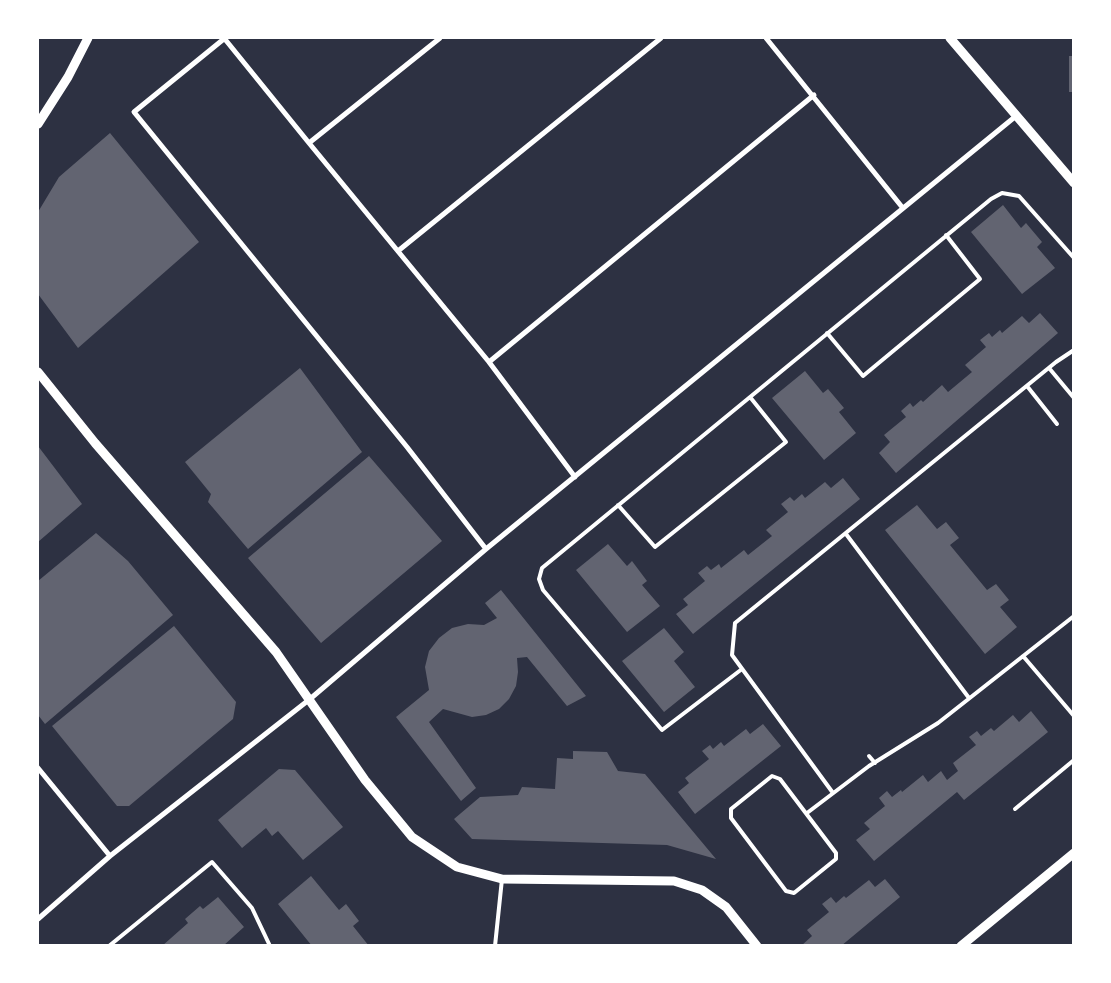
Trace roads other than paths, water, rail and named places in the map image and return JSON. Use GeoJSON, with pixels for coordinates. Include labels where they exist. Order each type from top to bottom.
{"type":"FeatureCollection","features":[{"type":"Feature","properties":{"kind":"street"},"geometry":{"type":"LineString","coordinates":[[38,124],[68,77],[88,38]]}},
{"type":"Feature","properties":{"kind":"street"},"geometry":{"type":"LineString","coordinates":[[486,549],[407,447],[134,112],[224,38],[489,362],[575,477]]}},
{"type":"Feature","properties":{"kind":"street"},"geometry":{"type":"LineString","coordinates":[[309,142],[440,38]]}},
{"type":"Feature","properties":{"kind":"street"},"geometry":{"type":"LineString","coordinates":[[398,251],[661,38]]}},
{"type":"Feature","properties":{"kind":"street"},"geometry":{"type":"LineString","coordinates":[[766,38],[814,95],[902,207]]}},
{"type":"Feature","properties":{"kind":"street"},"geometry":{"type":"LineString","coordinates":[[950,38],[1074,183]]}},
{"type":"Feature","properties":{"kind":"street"},"geometry":{"type":"LineString","coordinates":[[489,362],[814,95]]}},
{"type":"Feature","properties":{"kind":"street"},"geometry":{"type":"LineString","coordinates":[[38,919],[110,856],[310,699],[486,549],[902,207],[1016,116]]}},
{"type":"Feature","properties":{"kind":"street"},"geometry":{"type":"LineString","coordinates":[[38,372],[96,443],[276,652],[365,780],[412,837],[457,867],[502,879],[674,881],[702,890],[726,907],[756,946]]}},
{"type":"Feature","properties":{"kind":"street"},"geometry":{"type":"LineString","coordinates":[[38,768],[110,856]]}},
{"type":"Feature","properties":{"kind":"street"},"geometry":{"type":"LineString","coordinates":[[962,946],[1074,853]]}},
{"type":"Feature","properties":{"kind":"lane"},"geometry":{"type":"LineString","coordinates":[[742,669],[662,730],[544,590],[539,580],[542,568],[991,199],[1002,194],[1019,196],[1074,258]]}},
{"type":"Feature","properties":{"kind":"lane"},"geometry":{"type":"LineString","coordinates":[[827,334],[864,376],[980,279],[946,235]]}},
{"type":"Feature","properties":{"kind":"lane"},"geometry":{"type":"LineString","coordinates":[[833,793],[732,655],[735,623],[1049,368],[1074,350]]}},
{"type":"Feature","properties":{"kind":"lane"},"geometry":{"type":"LineString","coordinates":[[1049,368],[1074,398]]}},
{"type":"Feature","properties":{"kind":"lane"},"geometry":{"type":"LineString","coordinates":[[1027,386],[1057,424]]}},
{"type":"Feature","properties":{"kind":"lane"},"geometry":{"type":"LineString","coordinates":[[618,505],[654,546],[786,442],[750,397]]}},
{"type":"Feature","properties":{"kind":"lane"},"geometry":{"type":"LineString","coordinates":[[846,534],[970,698]]}},
{"type":"Feature","properties":{"kind":"lane"},"geometry":{"type":"LineString","coordinates":[[807,814],[874,762],[938,723],[1074,616]]}},
{"type":"Feature","properties":{"kind":"lane"},"geometry":{"type":"LineString","coordinates":[[1023,656],[1074,716]]}},
{"type":"Feature","properties":{"kind":"lane"},"geometry":{"type":"LineString","coordinates":[[869,756],[874,762]]}},
{"type":"Feature","properties":{"kind":"lane"},"geometry":{"type":"LineString","coordinates":[[1015,809],[1074,760]]}},
{"type":"Feature","properties":{"kind":"lane"},"geometry":{"type":"LineString","coordinates":[[772,776],[780,779],[807,814],[836,853],[836,860],[794,893],[786,891],[736,825],[731,818],[731,809],[772,776]]}},
{"type":"Feature","properties":{"kind":"lane"},"geometry":{"type":"LineString","coordinates":[[109,946],[212,862],[252,908],[270,946]]}},
{"type":"Feature","properties":{"kind":"lane"},"geometry":{"type":"LineString","coordinates":[[495,946],[502,879]]}}]}
